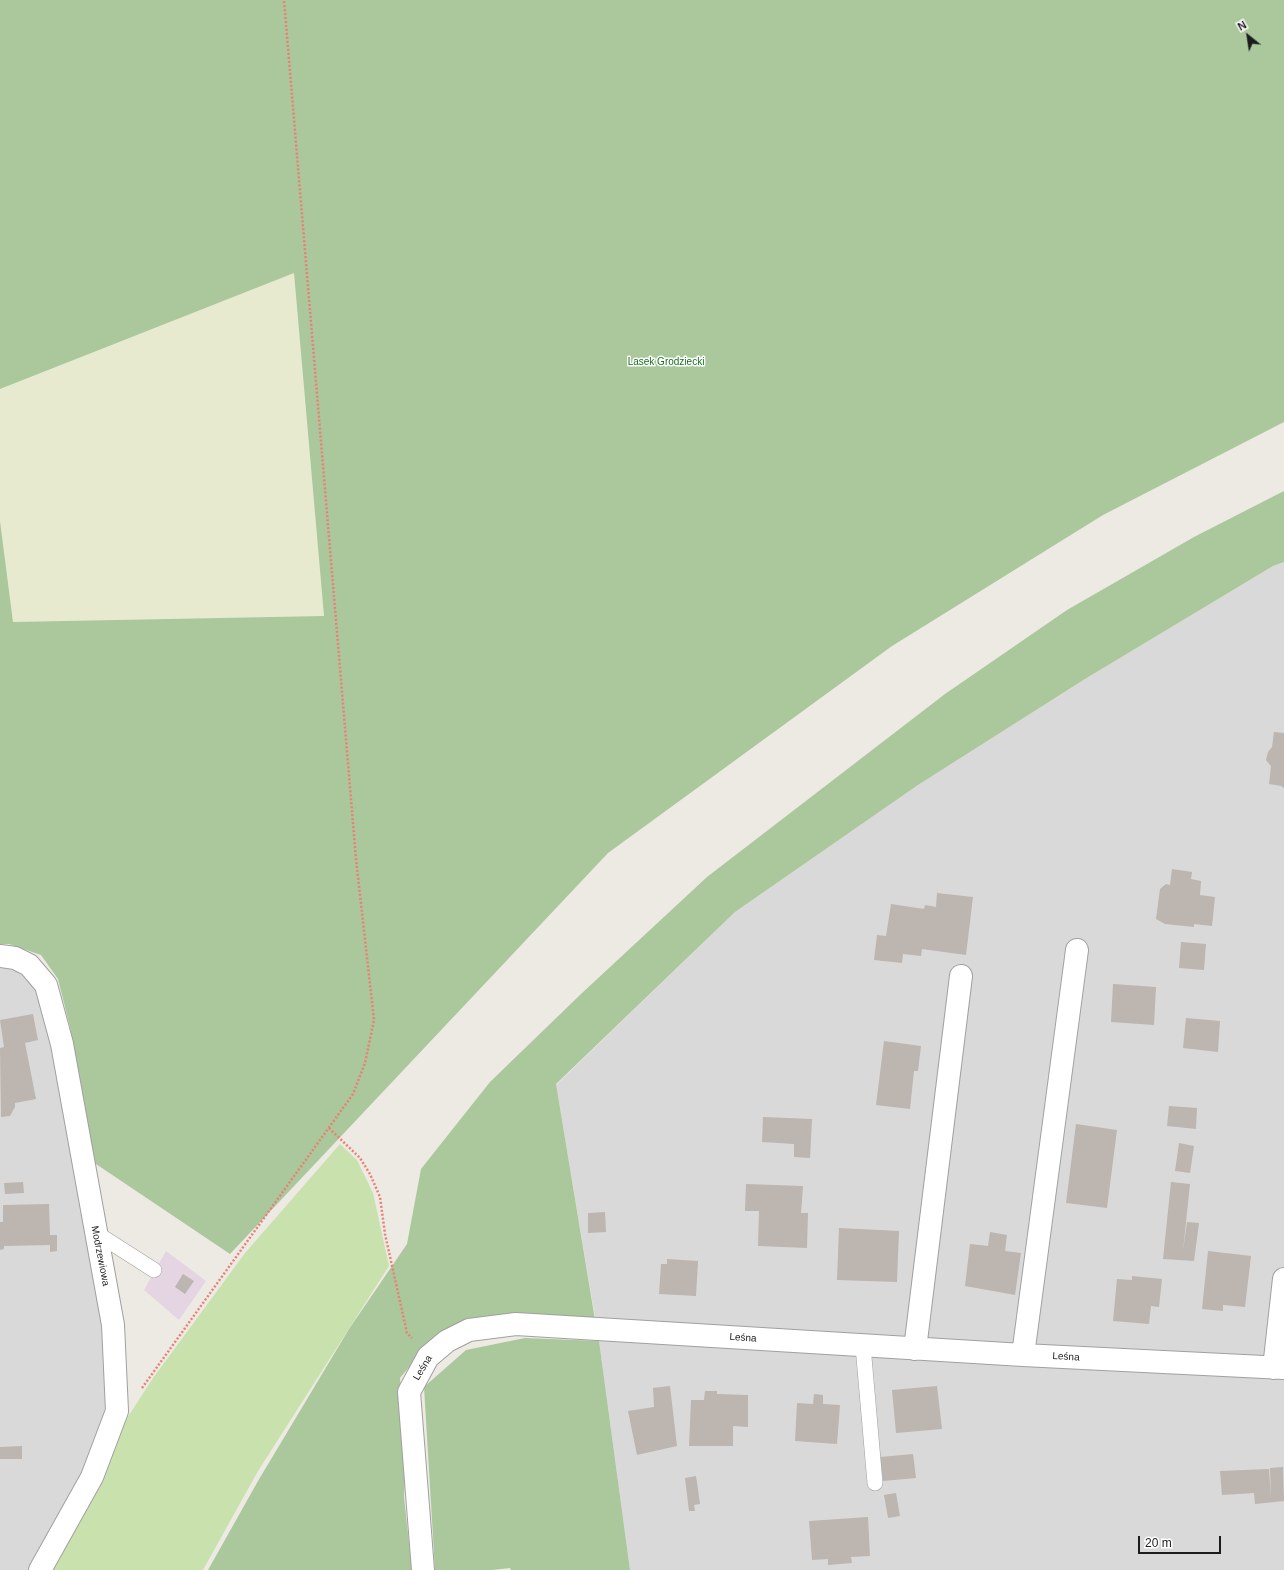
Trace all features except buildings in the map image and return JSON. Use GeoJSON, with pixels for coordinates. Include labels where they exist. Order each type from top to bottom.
{"type":"FeatureCollection","features":[{"type":"Feature","properties":{"kind":"street"},"geometry":{"type":"LineString","coordinates":[[1023,1355],[1077,950]]}},
{"type":"Feature","properties":{"kind":"street","name":"Modrzewiowa"},"geometry":{"type":"LineString","coordinates":[[0,956],[15,958],[29,965],[46,985],[62,1044],[113,1325],[117,1411],[92,1477],[40,1570]]}},
{"type":"Feature","properties":{"kind":"street"},"geometry":{"type":"LineString","coordinates":[[915,1349],[961,976]]}},
{"type":"Feature","properties":{"kind":"street"},"geometry":{"type":"LineString","coordinates":[[1279,1368],[1284,1279]]}},
{"type":"Feature","properties":{"kind":"street","name":"Leśna"},"geometry":{"type":"LineString","coordinates":[[423,1570],[409,1392],[428,1356],[447,1340],[469,1330],[516,1324],[915,1349],[1279,1368]]}},
{"type":"Feature","properties":{"kind":"lane"},"geometry":{"type":"LineString","coordinates":[[96,1234],[154,1270]]}},
{"type":"Feature","properties":{"kind":"lane"},"geometry":{"type":"LineString","coordinates":[[863,1346],[875,1483]]}},
{"type":"Feature","properties":{"kind":"path"},"geometry":{"type":"LineString","coordinates":[[117,1411],[132,1401],[353,1094],[365,1063],[374,1020],[356,859],[284,0]]}},
{"type":"Feature","properties":{"kind":"path"},"geometry":{"type":"LineString","coordinates":[[329,1128],[360,1158],[370,1174],[380,1197],[385,1234],[407,1333]]}},
{"type":"Feature","properties":{"kind":"shaded area"},"geometry":{"type":"Polygon","coordinates":[[[1284,562],[1284,1570],[630,1570],[599,1341],[556,1085],[735,912],[918,785],[1085,679],[1273,566],[1284,562]]]}},
{"type":"Feature","properties":{"kind":"shaded area"},"geometry":{"type":"Polygon","coordinates":[[[0,965],[13,967],[30,976],[40,989],[107,1352],[107,1391],[103,1425],[94,1451],[29,1570],[0,1570],[0,965]]]}},
{"type":"Feature","properties":{"kind":"shaded area"},"geometry":{"type":"Polygon","coordinates":[[[166,1251],[206,1281],[179,1320],[144,1290],[166,1251]]]}},
{"type":"Feature","properties":{"kind":"green space","name":"Lasek Grodziecki"},"geometry":{"type":"Polygon","coordinates":[[[0,0],[1284,0],[1284,422],[1103,515],[892,646],[608,853],[230,1254],[93,1162],[70,1027],[58,979],[41,955],[9,944],[0,944],[0,521],[13,622],[324,616],[294,273],[0,389],[0,0]]]}},
{"type":"Feature","properties":{"kind":"green space"},"geometry":{"type":"Polygon","coordinates":[[[294,272],[324,617],[13,622],[0,521],[0,389],[294,272]]]}},
{"type":"Feature","properties":{"kind":"green space"},"geometry":{"type":"Polygon","coordinates":[[[1284,491],[1284,562],[1273,566],[1085,679],[918,785],[735,912],[556,1084],[595,1320],[431,1341],[400,1378],[405,1474],[404,1497],[412,1570],[208,1570],[258,1481],[349,1329],[407,1244],[421,1169],[490,1082],[581,994],[707,877],[945,694],[1067,610],[1194,537],[1284,491]]]}},
{"type":"Feature","properties":{"kind":"green space"},"geometry":{"type":"Polygon","coordinates":[[[340,1144],[357,1160],[373,1193],[389,1266],[258,1471],[203,1570],[52,1570],[122,1426],[153,1378],[245,1253],[340,1144]]]}},
{"type":"Feature","properties":{"kind":"green space"},"geometry":{"type":"Polygon","coordinates":[[[525,1338],[599,1341],[630,1570],[511,1570],[510,1568],[492,1570],[435,1570],[424,1387],[466,1350],[525,1338]]]}}]}
